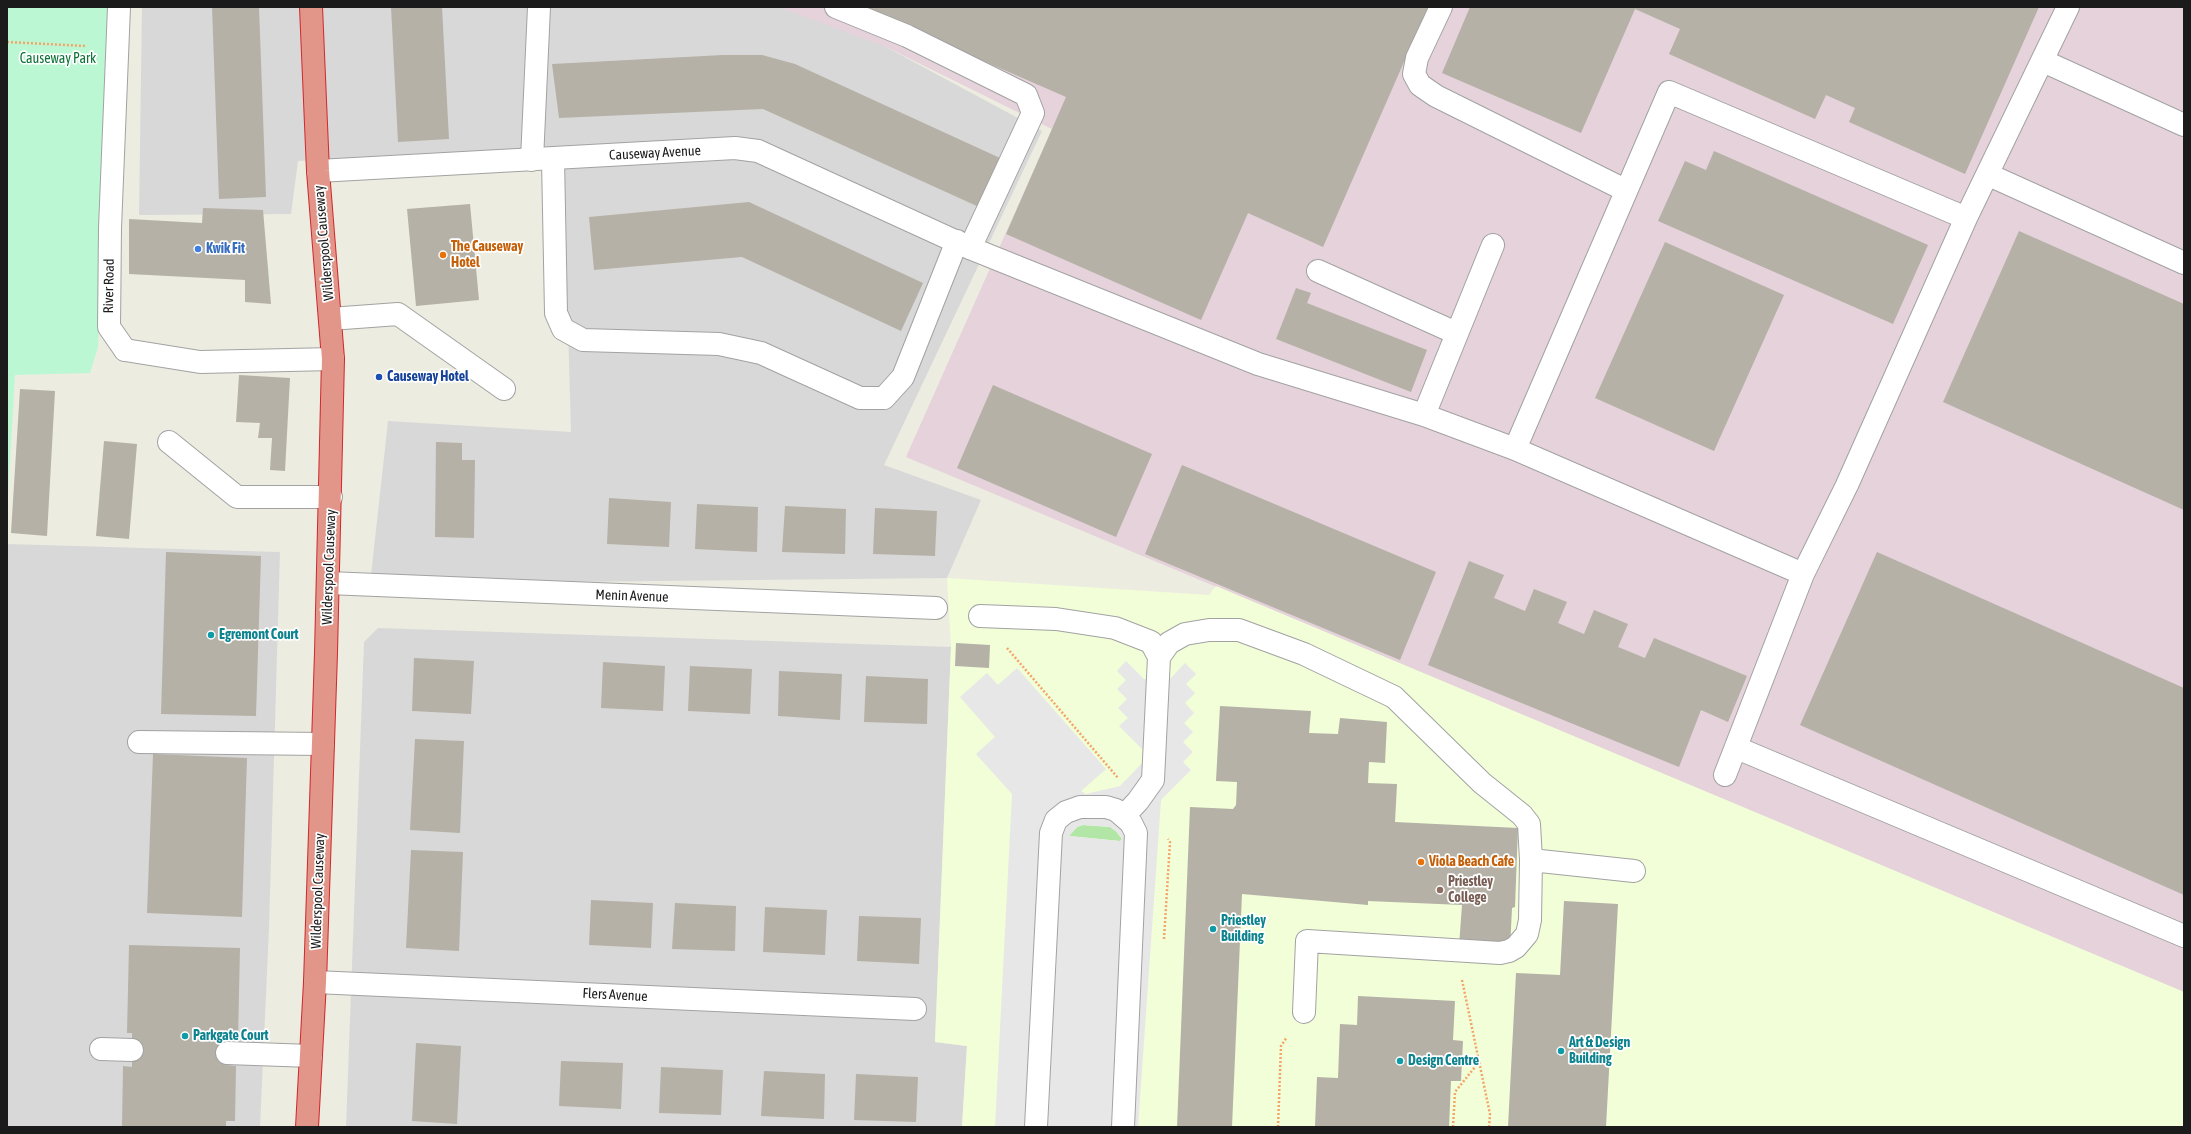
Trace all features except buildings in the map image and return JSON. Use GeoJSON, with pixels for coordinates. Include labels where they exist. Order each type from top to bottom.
{"type":"FeatureCollection","features":[{"type":"Feature","properties":{"kind":"highway","name":"Wilderspool Causeway"},"geometry":{"type":"LineString","coordinates":[[307,1127],[315,982],[331,497],[333,359],[318,170],[311,7]]}},
{"type":"Feature","properties":{"kind":"street","name":"River Road"},"geometry":{"type":"LineString","coordinates":[[119,7],[108,327],[125,350],[200,362],[333,359]]}},
{"type":"Feature","properties":{"kind":"street"},"geometry":{"type":"LineString","coordinates":[[532,160],[539,7]]}},
{"type":"Feature","properties":{"kind":"street"},"geometry":{"type":"LineString","coordinates":[[553,159],[556,313],[563,329],[582,340],[719,344],[760,353],[860,398],[884,398],[903,377],[964,244],[1034,113],[1026,95],[907,36],[836,7]]}},
{"type":"Feature","properties":{"kind":"street"},"geometry":{"type":"LineString","coordinates":[[1440,7],[1417,58],[1414,74],[1420,85],[1436,96],[1625,190]]}},
{"type":"Feature","properties":{"kind":"street"},"geometry":{"type":"LineString","coordinates":[[1725,775],[1803,574],[1847,485],[1966,218],[1989,175],[2068,7]]}},
{"type":"Feature","properties":{"kind":"street"},"geometry":{"type":"LineString","coordinates":[[2043,61],[2184,124]]}},
{"type":"Feature","properties":{"kind":"street"},"geometry":{"type":"LineString","coordinates":[[1515,449],[1668,92],[1966,218]]}},
{"type":"Feature","properties":{"kind":"street","name":"Causeway Avenue"},"geometry":{"type":"LineString","coordinates":[[318,170],[553,159],[735,148],[758,151],[964,244],[1258,364],[1424,415],[1515,449],[1803,574]]}},
{"type":"Feature","properties":{"kind":"street"},"geometry":{"type":"LineString","coordinates":[[1989,175],[2184,263]]}},
{"type":"Feature","properties":{"kind":"street"},"geometry":{"type":"LineString","coordinates":[[1424,415],[1493,245]]}},
{"type":"Feature","properties":{"kind":"street"},"geometry":{"type":"LineString","coordinates":[[1318,271],[1456,333]]}},
{"type":"Feature","properties":{"kind":"street"},"geometry":{"type":"LineString","coordinates":[[330,319],[398,314],[504,389]]}},
{"type":"Feature","properties":{"kind":"street"},"geometry":{"type":"LineString","coordinates":[[169,442],[237,497],[331,497]]}},
{"type":"Feature","properties":{"kind":"street","name":"Menin Avenue"},"geometry":{"type":"LineString","coordinates":[[328,583],[936,608]]}},
{"type":"Feature","properties":{"kind":"street"},"geometry":{"type":"LineString","coordinates":[[980,616],[1056,619],[1115,628],[1151,642],[1159,657],[1153,780],[1138,801],[1124,816]]}},
{"type":"Feature","properties":{"kind":"street"},"geometry":{"type":"LineString","coordinates":[[1159,657],[1169,643],[1185,634],[1209,630],[1239,630],[1304,654],[1394,697],[1482,783],[1522,815],[1529,824],[1531,860],[1530,920],[1527,934],[1509,951],[1500,953],[1307,941],[1304,1012]]}},
{"type":"Feature","properties":{"kind":"street"},"geometry":{"type":"LineString","coordinates":[[138,742],[323,744]]}},
{"type":"Feature","properties":{"kind":"street"},"geometry":{"type":"LineString","coordinates":[[1736,748],[2184,936]]}},
{"type":"Feature","properties":{"kind":"street"},"geometry":{"type":"LineString","coordinates":[[1036,1127],[1051,833],[1056,820],[1066,812],[1080,807],[1106,807],[1116,810],[1132,823],[1136,833],[1123,1127]]}},
{"type":"Feature","properties":{"kind":"street"},"geometry":{"type":"LineString","coordinates":[[1531,860],[1634,871]]}},
{"type":"Feature","properties":{"kind":"street","name":"Flers Avenue"},"geometry":{"type":"LineString","coordinates":[[315,982],[916,1009]]}},
{"type":"Feature","properties":{"kind":"street"},"geometry":{"type":"LineString","coordinates":[[101,1049],[132,1050]]}},
{"type":"Feature","properties":{"kind":"street"},"geometry":{"type":"LineString","coordinates":[[227,1053],[310,1056]]}},
{"type":"Feature","properties":{"kind":"path"},"geometry":{"type":"LineString","coordinates":[[7,42],[118,47]]}},
{"type":"Feature","properties":{"kind":"path"},"geometry":{"type":"LineString","coordinates":[[1456,950],[1490,1114],[1489,1127]]}},
{"type":"Feature","properties":{"kind":"path"},"geometry":{"type":"LineString","coordinates":[[1278,1127],[1281,1046],[1304,1012]]}},
{"type":"Feature","properties":{"kind":"path"},"geometry":{"type":"LineString","coordinates":[[1453,1127],[1455,1092],[1479,1061]]}},
{"type":"Feature","properties":{"kind":"shaded area"},"geometry":{"type":"Polygon","coordinates":[[[142,7],[794,7],[821,12],[1042,131],[884,465],[981,500],[947,578],[370,584],[388,421],[571,432],[563,147],[298,161],[291,214],[139,215],[142,7]]]}},
{"type":"Feature","properties":{"kind":"shaded area"},"geometry":{"type":"Polygon","coordinates":[[[779,7],[2184,7],[2184,992],[906,457],[1052,129],[886,47],[779,7]]]}},
{"type":"Feature","properties":{"kind":"shaded area","name":"Egremont Court"},"geometry":{"type":"Polygon","coordinates":[[[7,544],[280,552],[269,928],[260,1127],[7,1127],[7,544]]]}},
{"type":"Feature","properties":{"kind":"shaded area","name":"Priestley College"},"geometry":{"type":"Polygon","coordinates":[[[947,578],[1209,595],[1216,586],[2184,992],[2184,1127],[962,1127],[967,1046],[935,1042],[951,647],[947,578]]]}},
{"type":"Feature","properties":{"kind":"shaded area"},"geometry":{"type":"Polygon","coordinates":[[[378,628],[951,647],[935,1042],[967,1046],[962,1127],[346,1127],[364,642],[378,628]]]}},
{"type":"Feature","properties":{"kind":"shaded area"},"geometry":{"type":"Polygon","coordinates":[[[1126,661],[1144,679],[1168,681],[1185,663],[1196,674],[1186,684],[1195,693],[1185,703],[1194,713],[1184,723],[1193,732],[1183,742],[1193,752],[1183,762],[1191,770],[1161,800],[1138,1127],[995,1127],[1012,794],[976,754],[995,737],[960,697],[987,673],[998,685],[1017,668],[1106,769],[1081,791],[1086,794],[1120,786],[1149,756],[1119,726],[1128,718],[1118,708],[1127,699],[1117,689],[1126,680],[1117,671],[1126,661]],[[1083,825],[1077,827],[1069,836],[1120,841],[1122,839],[1119,834],[1110,827],[1083,825]]]}},
{"type":"Feature","properties":{"kind":"green space","name":"Causeway Park"},"geometry":{"type":"Polygon","coordinates":[[[7,7],[111,7],[98,347],[90,373],[15,375],[7,512],[7,7]]]}},
{"type":"Feature","properties":{"kind":"green space"},"geometry":{"type":"Polygon","coordinates":[[[1083,825],[1110,827],[1115,830],[1122,839],[1120,841],[1069,836],[1077,827],[1083,825]]]}},
{"type":"Feature","properties":{"kind":"place","name":"Kwik Fit"},"geometry":{"type":"Point","coordinates":[198,249]}},
{"type":"Feature","properties":{"kind":"place","name":"The Causeway Hotel"},"geometry":{"type":"Point","coordinates":[443,255]}},
{"type":"Feature","properties":{"kind":"place","name":"Causeway Hotel"},"geometry":{"type":"Point","coordinates":[379,377]}},
{"type":"Feature","properties":{"kind":"place","name":"Egremont Court"},"geometry":{"type":"Point","coordinates":[211,635]}},
{"type":"Feature","properties":{"kind":"place","name":"Viola Beach Cafe"},"geometry":{"type":"Point","coordinates":[1421,862]}},
{"type":"Feature","properties":{"kind":"place","name":"Priestley College"},"geometry":{"type":"Point","coordinates":[1440,890]}},
{"type":"Feature","properties":{"kind":"place","name":"Priestley Building"},"geometry":{"type":"Point","coordinates":[1213,929]}},
{"type":"Feature","properties":{"kind":"place","name":"Parkgate Court"},"geometry":{"type":"Point","coordinates":[185,1036]}},
{"type":"Feature","properties":{"kind":"place","name":"Art & Design Building"},"geometry":{"type":"Point","coordinates":[1561,1051]}},
{"type":"Feature","properties":{"kind":"place","name":"Design Centre"},"geometry":{"type":"Point","coordinates":[1400,1061]}}]}
